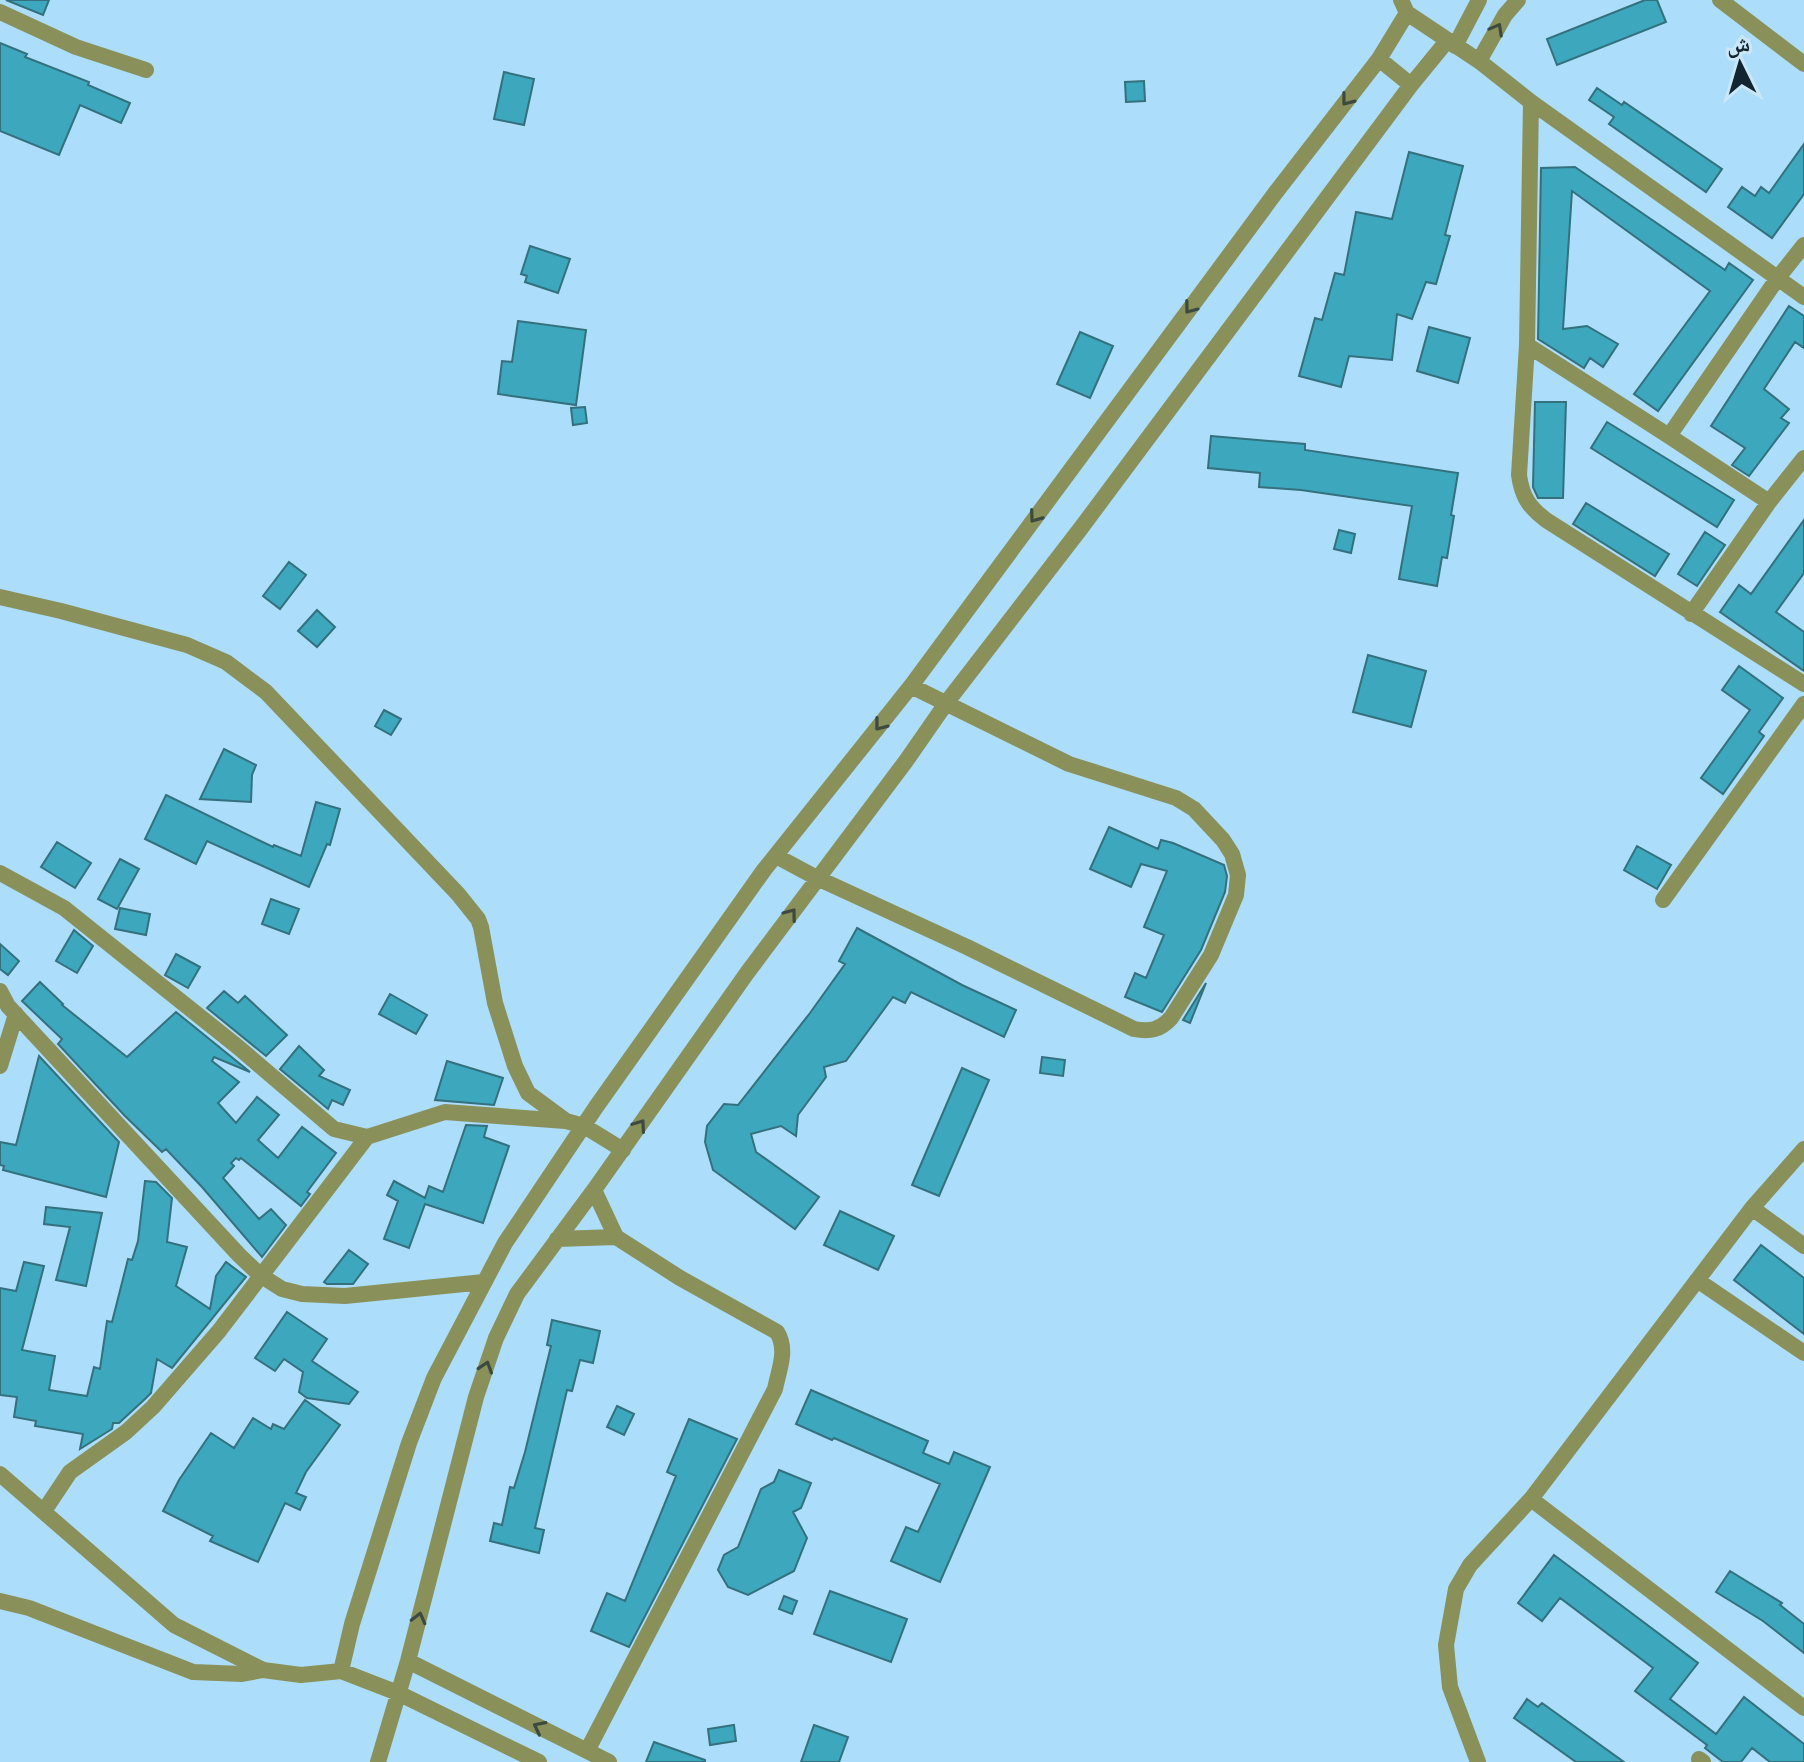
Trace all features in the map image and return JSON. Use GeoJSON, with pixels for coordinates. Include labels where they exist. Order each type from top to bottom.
{"type":"FeatureCollection","features":[{"type":"Feature","properties":{"kind":"street"},"geometry":{"type":"LineString","coordinates":[[378,1762],[408,1661],[476,1397],[496,1338],[517,1294],[747,973],[947,702],[1081,528],[1411,85],[1451,44],[1479,0]]}},
{"type":"Feature","properties":{"kind":"street"},"geometry":{"type":"LineString","coordinates":[[1479,61],[1505,15],[1518,0]]}},
{"type":"Feature","properties":{"kind":"street"},"geometry":{"type":"LineString","coordinates":[[1720,0],[1804,64]]}},
{"type":"Feature","properties":{"kind":"street"},"geometry":{"type":"LineString","coordinates":[[341,1671],[352,1624],[409,1443],[434,1378],[505,1243],[584,1126],[776,856],[911,686],[1258,216],[1379,59],[1404,6],[1451,44],[1479,61],[1531,102],[1804,297]]}},
{"type":"Feature","properties":{"kind":"street"},"geometry":{"type":"LineString","coordinates":[[0,12],[76,47],[146,70]]}},
{"type":"Feature","properties":{"kind":"street"},"geometry":{"type":"LineString","coordinates":[[1379,59],[1411,85]]}},
{"type":"Feature","properties":{"kind":"street"},"geometry":{"type":"LineString","coordinates":[[1531,102],[1527,345],[1519,475],[1521,492],[1530,507],[1691,614],[1804,684]]}},
{"type":"Feature","properties":{"kind":"street"},"geometry":{"type":"LineString","coordinates":[[1669,436],[1777,279],[1804,245]]}},
{"type":"Feature","properties":{"kind":"street"},"geometry":{"type":"LineString","coordinates":[[1527,345],[1769,502]]}},
{"type":"Feature","properties":{"kind":"street"},"geometry":{"type":"LineString","coordinates":[[1691,614],[1769,502],[1804,458]]}},
{"type":"Feature","properties":{"kind":"street"},"geometry":{"type":"LineString","coordinates":[[0,597],[187,645],[226,662],[266,692],[458,894],[478,919],[495,1003],[515,1066],[528,1093],[566,1121]]}},
{"type":"Feature","properties":{"kind":"street"},"geometry":{"type":"LineString","coordinates":[[776,856],[1134,1029],[1155,1030],[1171,1018],[1211,955],[1236,895],[1238,875],[1232,854],[1223,840],[1194,809],[1176,798],[1069,764],[911,686]]}},
{"type":"Feature","properties":{"kind":"street"},"geometry":{"type":"LineString","coordinates":[[1663,900],[1804,704]]}},
{"type":"Feature","properties":{"kind":"street"},"geometry":{"type":"LineString","coordinates":[[0,873],[64,908],[238,1047],[334,1129],[367,1137],[445,1112],[566,1121],[584,1126],[623,1150]]}},
{"type":"Feature","properties":{"kind":"street"},"geometry":{"type":"LineString","coordinates":[[0,991],[16,1014],[192,1206],[260,1275],[282,1289],[302,1294],[345,1296],[484,1282]]}},
{"type":"Feature","properties":{"kind":"street"},"geometry":{"type":"LineString","coordinates":[[0,1066],[16,1014]]}},
{"type":"Feature","properties":{"kind":"street"},"geometry":{"type":"LineString","coordinates":[[44,1511],[70,1472],[126,1432],[153,1407],[219,1331],[367,1137]]}},
{"type":"Feature","properties":{"kind":"street"},"geometry":{"type":"LineString","coordinates":[[1478,1762],[1450,1687],[1446,1645],[1456,1589],[1470,1565],[1531,1499],[1752,1208],[1804,1149]]}},
{"type":"Feature","properties":{"kind":"street"},"geometry":{"type":"LineString","coordinates":[[587,1751],[775,1389],[784,1351],[777,1332],[680,1278],[616,1237],[594,1190]]}},
{"type":"Feature","properties":{"kind":"street"},"geometry":{"type":"LineString","coordinates":[[1752,1208],[1804,1246]]}},
{"type":"Feature","properties":{"kind":"street"},"geometry":{"type":"LineString","coordinates":[[557,1239],[616,1237]]}},
{"type":"Feature","properties":{"kind":"street"},"geometry":{"type":"LineString","coordinates":[[1697,1280],[1804,1353]]}},
{"type":"Feature","properties":{"kind":"street"},"geometry":{"type":"LineString","coordinates":[[0,1474],[174,1625],[263,1670]]}},
{"type":"Feature","properties":{"kind":"street"},"geometry":{"type":"LineString","coordinates":[[1531,1499],[1804,1708]]}},
{"type":"Feature","properties":{"kind":"street"},"geometry":{"type":"LineString","coordinates":[[0,1601],[29,1608],[193,1672],[242,1674],[263,1670],[301,1675],[341,1671],[398,1693],[539,1762]]}},
{"type":"Feature","properties":{"kind":"street"},"geometry":{"type":"LineString","coordinates":[[408,1661],[609,1762]]}},
{"type":"Feature","properties":{"kind":"building"},"geometry":{"type":"Polygon","coordinates":[[[6,0],[49,0],[43,15],[6,0]]]}},
{"type":"Feature","properties":{"kind":"building"},"geometry":{"type":"Polygon","coordinates":[[[1645,0],[1657,0],[1666,22],[1557,65],[1547,39],[1645,0]]]}},
{"type":"Feature","properties":{"kind":"building"},"geometry":{"type":"Polygon","coordinates":[[[0,43],[130,103],[121,123],[80,105],[59,155],[0,131],[0,43]]]}},
{"type":"Feature","properties":{"kind":"building"},"geometry":{"type":"Polygon","coordinates":[[[504,72],[534,79],[524,125],[494,119],[504,72]]]}},
{"type":"Feature","properties":{"kind":"building"},"geometry":{"type":"Polygon","coordinates":[[[1144,81],[1145,101],[1126,102],[1125,82],[1144,81]]]}},
{"type":"Feature","properties":{"kind":"building"},"geometry":{"type":"Polygon","coordinates":[[[1597,88],[1622,105],[1624,102],[1722,169],[1706,192],[1609,124],[1614,117],[1589,100],[1597,88]]]}},
{"type":"Feature","properties":{"kind":"building"},"geometry":{"type":"Polygon","coordinates":[[[1804,144],[1804,194],[1772,238],[1728,207],[1742,187],[1755,196],[1761,187],[1769,193],[1804,144]]]}},
{"type":"Feature","properties":{"kind":"building"},"geometry":{"type":"Polygon","coordinates":[[[1409,152],[1463,166],[1445,235],[1450,236],[1436,284],[1426,282],[1412,319],[1397,314],[1392,360],[1349,356],[1341,387],[1299,376],[1315,318],[1322,320],[1335,273],[1344,275],[1356,212],[1392,219],[1409,152]]]}},
{"type":"Feature","properties":{"kind":"building"},"geometry":{"type":"Polygon","coordinates":[[[1575,167],[1725,270],[1729,263],[1753,280],[1658,411],[1634,394],[1710,291],[1572,191],[1563,329],[1587,326],[1618,344],[1603,367],[1590,358],[1584,368],[1538,339],[1541,168],[1575,167]]]}},
{"type":"Feature","properties":{"kind":"building"},"geometry":{"type":"Polygon","coordinates":[[[530,246],[570,259],[558,293],[525,282],[527,276],[521,274],[530,246]]]}},
{"type":"Feature","properties":{"kind":"building"},"geometry":{"type":"Polygon","coordinates":[[[1789,306],[1804,316],[1804,348],[1795,342],[1764,389],[1789,409],[1781,418],[1789,423],[1749,476],[1732,465],[1745,448],[1711,426],[1789,306]]]}},
{"type":"Feature","properties":{"kind":"building"},"geometry":{"type":"Polygon","coordinates":[[[518,321],[586,330],[576,405],[498,394],[502,361],[512,362],[518,321]]]}},
{"type":"Feature","properties":{"kind":"building"},"geometry":{"type":"Polygon","coordinates":[[[1429,327],[1470,338],[1458,383],[1417,371],[1429,327]]]}},
{"type":"Feature","properties":{"kind":"building"},"geometry":{"type":"Polygon","coordinates":[[[1080,332],[1113,346],[1090,398],[1057,384],[1080,332]]]}},
{"type":"Feature","properties":{"kind":"building"},"geometry":{"type":"Polygon","coordinates":[[[1535,402],[1566,402],[1563,498],[1538,498],[1533,487],[1535,402]]]}},
{"type":"Feature","properties":{"kind":"building"},"geometry":{"type":"Polygon","coordinates":[[[585,407],[587,423],[573,425],[571,408],[585,407]]]}},
{"type":"Feature","properties":{"kind":"building"},"geometry":{"type":"Polygon","coordinates":[[[1607,422],[1734,500],[1717,527],[1591,448],[1607,422]]]}},
{"type":"Feature","properties":{"kind":"building"},"geometry":{"type":"Polygon","coordinates":[[[1211,436],[1305,444],[1305,450],[1458,473],[1447,558],[1442,557],[1437,586],[1399,579],[1412,506],[1259,487],[1260,473],[1208,468],[1211,436]]]}},
{"type":"Feature","properties":{"kind":"building"},"geometry":{"type":"Polygon","coordinates":[[[1586,503],[1669,554],[1655,576],[1573,524],[1586,503]]]}},
{"type":"Feature","properties":{"kind":"building"},"geometry":{"type":"Polygon","coordinates":[[[1804,520],[1804,573],[1776,612],[1804,632],[1804,671],[1720,612],[1739,585],[1751,594],[1804,520]]]}},
{"type":"Feature","properties":{"kind":"building"},"geometry":{"type":"Polygon","coordinates":[[[1339,530],[1355,534],[1351,553],[1334,549],[1339,530]]]}},
{"type":"Feature","properties":{"kind":"building"},"geometry":{"type":"Polygon","coordinates":[[[1705,532],[1725,545],[1697,586],[1678,574],[1705,532]]]}},
{"type":"Feature","properties":{"kind":"building"},"geometry":{"type":"Polygon","coordinates":[[[289,562],[306,575],[280,609],[263,596],[289,562]]]}},
{"type":"Feature","properties":{"kind":"building"},"geometry":{"type":"Polygon","coordinates":[[[317,610],[335,627],[317,647],[298,631],[317,610]]]}},
{"type":"Feature","properties":{"kind":"building"},"geometry":{"type":"Polygon","coordinates":[[[1368,655],[1426,671],[1411,727],[1353,712],[1368,655]]]}},
{"type":"Feature","properties":{"kind":"building"},"geometry":{"type":"Polygon","coordinates":[[[1739,666],[1783,698],[1759,732],[1764,736],[1723,794],[1701,778],[1750,710],[1722,690],[1739,666]]]}},
{"type":"Feature","properties":{"kind":"building"},"geometry":{"type":"Polygon","coordinates":[[[384,710],[401,719],[391,735],[375,726],[384,710]]]}},
{"type":"Feature","properties":{"kind":"building"},"geometry":{"type":"Polygon","coordinates":[[[224,749],[256,765],[252,775],[251,802],[200,799],[224,749]]]}},
{"type":"Feature","properties":{"kind":"building"},"geometry":{"type":"Polygon","coordinates":[[[166,795],[273,847],[301,856],[316,802],[340,809],[330,845],[327,844],[309,887],[207,841],[196,864],[145,839],[166,795]]]}},
{"type":"Feature","properties":{"kind":"building"},"geometry":{"type":"Polygon","coordinates":[[[1109,827],[1158,849],[1161,840],[1224,865],[1227,876],[1225,892],[1201,950],[1162,1012],[1125,997],[1135,973],[1146,978],[1164,935],[1144,927],[1167,871],[1141,864],[1131,887],[1090,869],[1109,827]]]}},
{"type":"Feature","properties":{"kind":"building"},"geometry":{"type":"Polygon","coordinates":[[[57,842],[91,863],[75,888],[41,867],[57,842]]]}},
{"type":"Feature","properties":{"kind":"building"},"geometry":{"type":"Polygon","coordinates":[[[1637,846],[1671,865],[1657,889],[1624,870],[1637,846]]]}},
{"type":"Feature","properties":{"kind":"building"},"geometry":{"type":"Polygon","coordinates":[[[120,859],[139,869],[117,909],[98,899],[120,859]]]}},
{"type":"Feature","properties":{"kind":"building"},"geometry":{"type":"Polygon","coordinates":[[[271,899],[299,909],[289,934],[262,924],[271,899]]]}},
{"type":"Feature","properties":{"kind":"building"},"geometry":{"type":"Polygon","coordinates":[[[120,908],[150,914],[146,935],[115,929],[120,908]]]}},
{"type":"Feature","properties":{"kind":"building"},"geometry":{"type":"Polygon","coordinates":[[[857,928],[962,985],[1016,1010],[1004,1037],[911,992],[905,1003],[893,997],[846,1061],[824,1067],[826,1077],[798,1115],[796,1136],[781,1126],[751,1134],[756,1152],[819,1197],[795,1229],[713,1170],[705,1142],[707,1126],[724,1104],[738,1105],[810,1013],[845,964],[839,961],[857,928]]]}},
{"type":"Feature","properties":{"kind":"building"},"geometry":{"type":"Polygon","coordinates":[[[74,930],[93,946],[77,973],[56,961],[74,930]]]}},
{"type":"Feature","properties":{"kind":"building"},"geometry":{"type":"Polygon","coordinates":[[[0,944],[19,961],[8,975],[0,969],[0,944]]]}},
{"type":"Feature","properties":{"kind":"building"},"geometry":{"type":"Polygon","coordinates":[[[176,954],[200,967],[188,988],[165,975],[176,954]]]}},
{"type":"Feature","properties":{"kind":"building"},"geometry":{"type":"Polygon","coordinates":[[[40,982],[62,1005],[127,1057],[176,1012],[250,1072],[214,1057],[212,1061],[239,1082],[218,1103],[236,1123],[257,1097],[279,1115],[258,1140],[278,1158],[302,1127],[336,1153],[307,1192],[310,1194],[301,1206],[241,1158],[231,1163],[234,1166],[223,1178],[259,1219],[271,1209],[286,1225],[262,1257],[202,1187],[166,1149],[162,1152],[125,1116],[58,1044],[62,1039],[22,1001],[40,982]]]}},
{"type":"Feature","properties":{"kind":"building"},"geometry":{"type":"Polygon","coordinates":[[[1206,983],[1190,1023],[1183,1020],[1206,983]]]}},
{"type":"Feature","properties":{"kind":"building"},"geometry":{"type":"Polygon","coordinates":[[[224,991],[238,1003],[245,996],[287,1035],[266,1056],[207,1008],[224,991]]]}},
{"type":"Feature","properties":{"kind":"building"},"geometry":{"type":"Polygon","coordinates":[[[390,994],[427,1015],[416,1034],[379,1014],[390,994]]]}},
{"type":"Feature","properties":{"kind":"building"},"geometry":{"type":"Polygon","coordinates":[[[299,1046],[324,1070],[319,1076],[350,1090],[343,1105],[332,1100],[328,1109],[280,1069],[299,1046]]]}},
{"type":"Feature","properties":{"kind":"building"},"geometry":{"type":"Polygon","coordinates":[[[39,1056],[119,1142],[106,1197],[3,1170],[4,1166],[0,1165],[0,1142],[16,1145],[39,1056]]]}},
{"type":"Feature","properties":{"kind":"building"},"geometry":{"type":"Polygon","coordinates":[[[1042,1057],[1065,1060],[1063,1076],[1040,1073],[1042,1057]]]}},
{"type":"Feature","properties":{"kind":"building"},"geometry":{"type":"Polygon","coordinates":[[[447,1061],[503,1078],[494,1105],[435,1100],[447,1061]]]}},
{"type":"Feature","properties":{"kind":"building"},"geometry":{"type":"Polygon","coordinates":[[[962,1068],[989,1080],[939,1196],[912,1185],[962,1068]]]}},
{"type":"Feature","properties":{"kind":"building"},"geometry":{"type":"Polygon","coordinates":[[[466,1125],[487,1126],[484,1137],[509,1146],[483,1223],[425,1204],[409,1248],[384,1239],[398,1201],[387,1195],[394,1181],[425,1198],[429,1186],[443,1192],[466,1125]]]}},
{"type":"Feature","properties":{"kind":"building"},"geometry":{"type":"Polygon","coordinates":[[[145,1181],[156,1182],[172,1198],[167,1242],[187,1247],[176,1286],[210,1309],[216,1276],[226,1262],[246,1277],[172,1368],[157,1359],[151,1393],[119,1423],[113,1423],[112,1429],[80,1449],[83,1434],[35,1426],[36,1421],[14,1417],[17,1397],[0,1395],[0,1288],[16,1291],[24,1262],[44,1266],[22,1350],[55,1356],[49,1390],[87,1396],[94,1367],[100,1369],[107,1321],[112,1322],[128,1259],[132,1260],[138,1241],[145,1181]]]}},
{"type":"Feature","properties":{"kind":"building"},"geometry":{"type":"Polygon","coordinates":[[[46,1207],[102,1213],[86,1286],[56,1280],[70,1227],[44,1224],[46,1207]]]}},
{"type":"Feature","properties":{"kind":"building"},"geometry":{"type":"Polygon","coordinates":[[[840,1211],[894,1236],[878,1270],[824,1245],[840,1211]]]}},
{"type":"Feature","properties":{"kind":"building"},"geometry":{"type":"Polygon","coordinates":[[[1761,1245],[1804,1278],[1804,1334],[1734,1280],[1761,1245]]]}},
{"type":"Feature","properties":{"kind":"building"},"geometry":{"type":"Polygon","coordinates":[[[349,1250],[368,1264],[353,1284],[324,1282],[349,1250]]]}},
{"type":"Feature","properties":{"kind":"building"},"geometry":{"type":"Polygon","coordinates":[[[287,1312],[327,1339],[312,1361],[358,1392],[349,1404],[307,1398],[299,1392],[303,1372],[284,1359],[275,1371],[255,1358],[287,1312]]]}},
{"type":"Feature","properties":{"kind":"building"},"geometry":{"type":"Polygon","coordinates":[[[552,1320],[600,1331],[593,1363],[580,1360],[572,1391],[567,1390],[535,1528],[544,1530],[539,1553],[490,1541],[494,1523],[502,1525],[510,1487],[514,1488],[525,1452],[551,1346],[547,1345],[552,1320]]]}},
{"type":"Feature","properties":{"kind":"building"},"geometry":{"type":"Polygon","coordinates":[[[811,1390],[928,1441],[923,1453],[949,1464],[954,1452],[990,1467],[940,1582],[891,1561],[906,1527],[918,1532],[940,1484],[796,1424],[811,1390]]]}},
{"type":"Feature","properties":{"kind":"building"},"geometry":{"type":"Polygon","coordinates":[[[305,1400],[340,1425],[306,1472],[296,1493],[306,1497],[300,1510],[285,1503],[258,1562],[210,1541],[213,1536],[163,1511],[179,1480],[211,1433],[234,1448],[253,1418],[271,1429],[273,1424],[284,1429],[305,1400]]]}},
{"type":"Feature","properties":{"kind":"building"},"geometry":{"type":"Polygon","coordinates":[[[617,1406],[634,1414],[624,1435],[607,1427],[617,1406]]]}},
{"type":"Feature","properties":{"kind":"building"},"geometry":{"type":"Polygon","coordinates":[[[689,1419],[737,1439],[629,1647],[591,1631],[607,1593],[625,1601],[676,1476],[667,1472],[689,1419]]]}},
{"type":"Feature","properties":{"kind":"building"},"geometry":{"type":"Polygon","coordinates":[[[779,1470],[811,1483],[801,1508],[793,1512],[807,1538],[794,1571],[748,1595],[728,1587],[718,1570],[724,1555],[738,1547],[761,1489],[774,1482],[779,1470]]]}},
{"type":"Feature","properties":{"kind":"building"},"geometry":{"type":"Polygon","coordinates":[[[1554,1555],[1698,1663],[1670,1699],[1716,1734],[1744,1697],[1804,1744],[1804,1762],[1770,1762],[1752,1748],[1741,1762],[1723,1762],[1705,1748],[1707,1745],[1635,1691],[1653,1668],[1560,1598],[1542,1621],[1518,1603],[1554,1555]]]}},
{"type":"Feature","properties":{"kind":"building"},"geometry":{"type":"Polygon","coordinates":[[[1730,1571],[1782,1603],[1780,1605],[1804,1624],[1804,1653],[1763,1621],[1716,1592],[1730,1571]]]}},
{"type":"Feature","properties":{"kind":"building"},"geometry":{"type":"Polygon","coordinates":[[[830,1591],[907,1619],[891,1662],[814,1634],[830,1591]]]}},
{"type":"Feature","properties":{"kind":"building"},"geometry":{"type":"Polygon","coordinates":[[[784,1596],[797,1601],[792,1614],[779,1609],[784,1596]]]}},
{"type":"Feature","properties":{"kind":"building"},"geometry":{"type":"Polygon","coordinates":[[[1527,1699],[1538,1707],[1542,1703],[1624,1762],[1576,1762],[1514,1718],[1527,1699]]]}},
{"type":"Feature","properties":{"kind":"building"},"geometry":{"type":"Polygon","coordinates":[[[734,1725],[736,1741],[710,1745],[708,1729],[734,1725]]]}},
{"type":"Feature","properties":{"kind":"building"},"geometry":{"type":"Polygon","coordinates":[[[814,1725],[848,1737],[839,1762],[801,1762],[814,1725]]]}},
{"type":"Feature","properties":{"kind":"building"},"geometry":{"type":"Polygon","coordinates":[[[654,1742],[705,1760],[705,1762],[646,1762],[654,1742]]]}}]}
